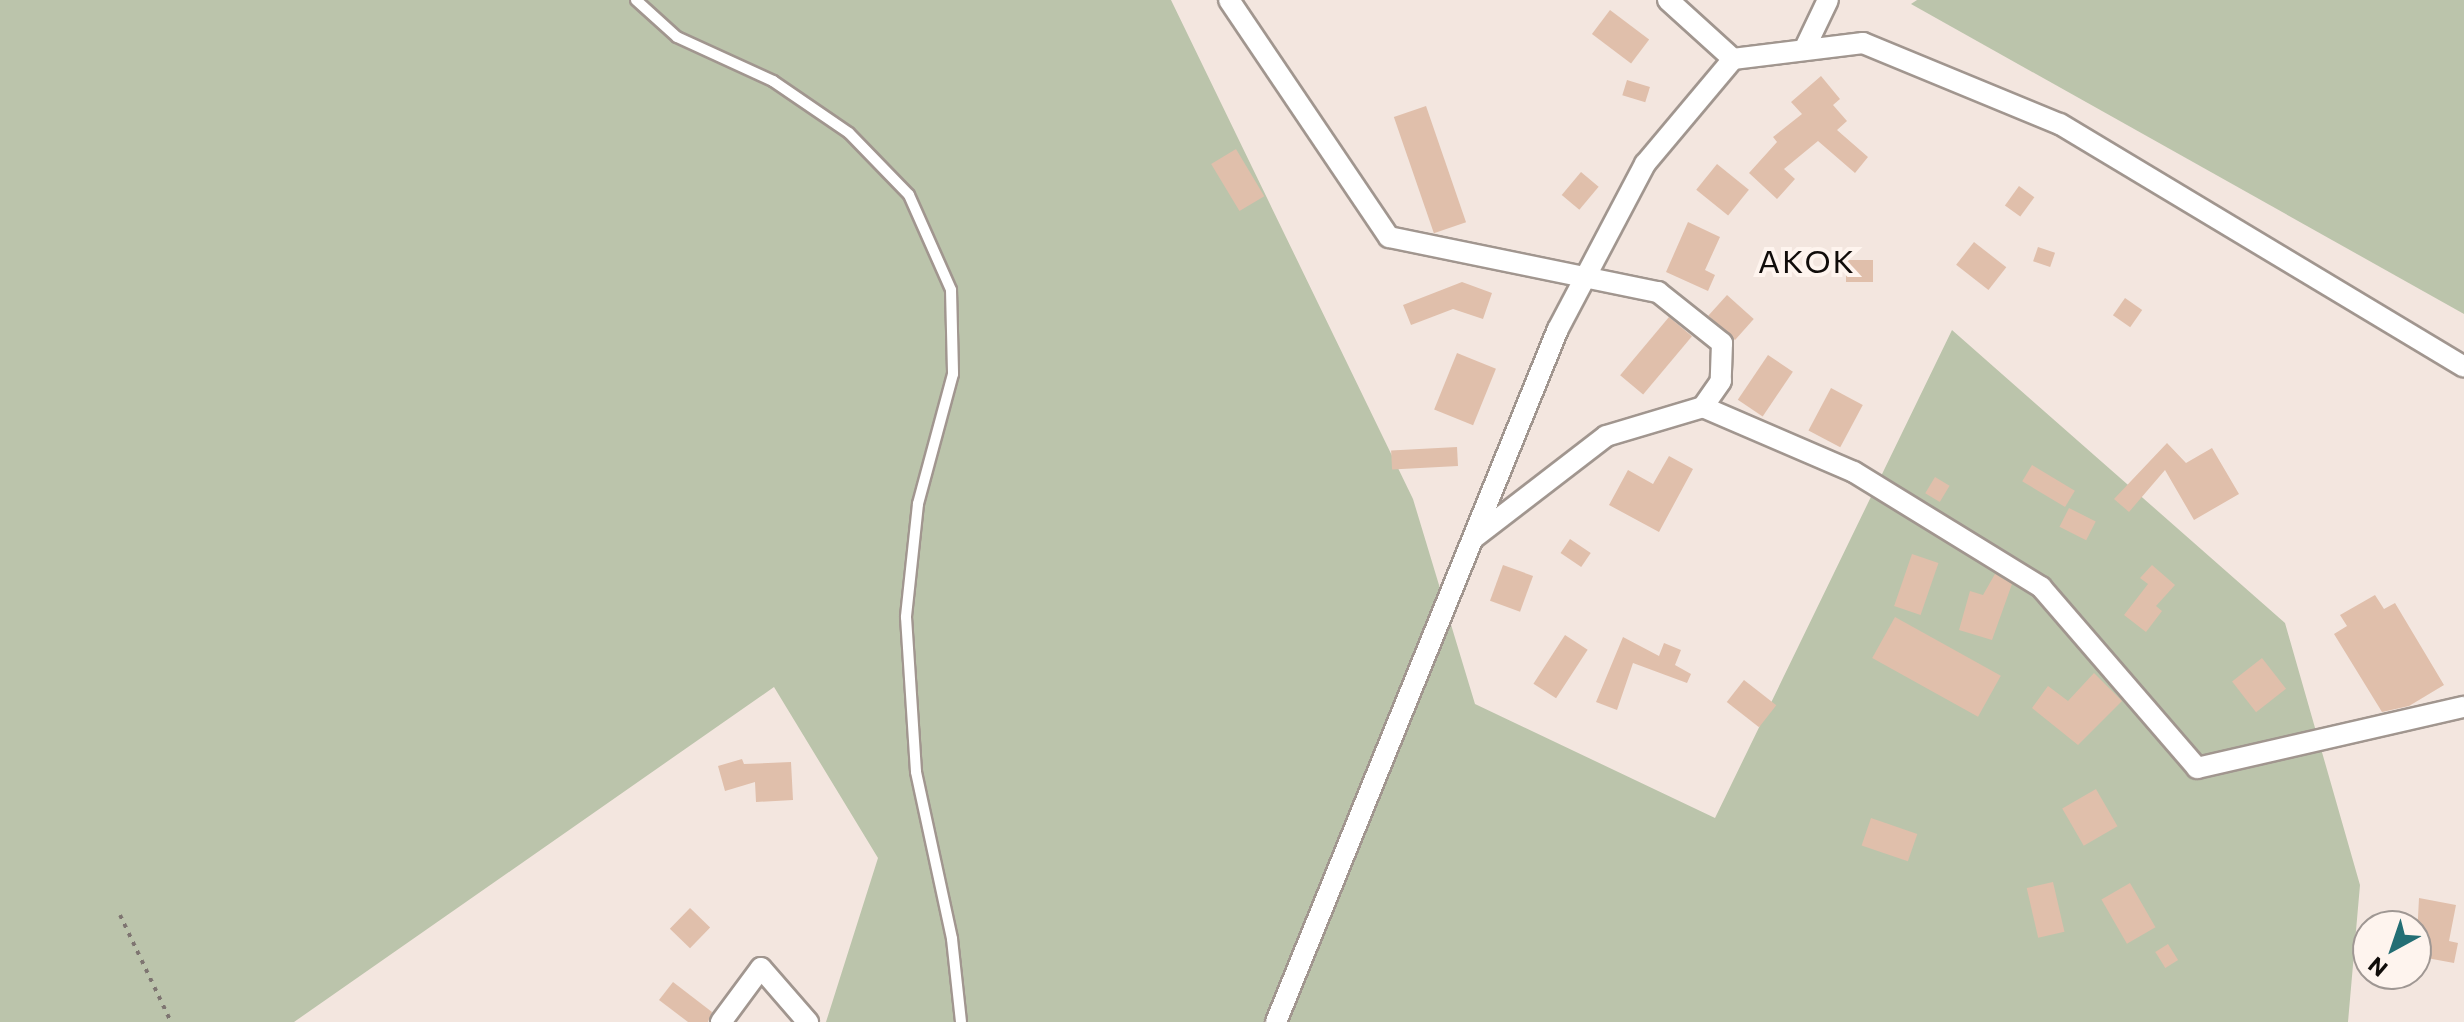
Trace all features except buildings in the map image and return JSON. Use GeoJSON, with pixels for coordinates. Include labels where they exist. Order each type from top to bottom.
{"type":"FeatureCollection","features":[{"type":"Feature","properties":{"kind":"street"},"geometry":{"type":"LineString","coordinates":[[1229,0],[1389,237],[1584,280],[1658,292],[1722,343],[1721,381],[1703,407],[1606,436],[1472,539]]}},
{"type":"Feature","properties":{"kind":"street"},"geometry":{"type":"LineString","coordinates":[[1668,0],[1733,59]]}},
{"type":"Feature","properties":{"kind":"street"},"geometry":{"type":"LineString","coordinates":[[1804,50],[1828,0]]}},
{"type":"Feature","properties":{"kind":"street"},"geometry":{"type":"LineString","coordinates":[[1276,1022],[1558,329],[1645,164],[1733,59],[1863,43],[2060,124],[2464,367]]}},
{"type":"Feature","properties":{"kind":"street"},"geometry":{"type":"LineString","coordinates":[[1703,407],[1854,472],[2041,587],[2197,768],[2464,707]]}},
{"type":"Feature","properties":{"kind":"street"},"geometry":{"type":"LineString","coordinates":[[721,1022],[761,968],[808,1022]]}},
{"type":"Feature","properties":{"kind":"lane"},"geometry":{"type":"LineString","coordinates":[[636,0],[677,37],[773,81],[849,133],[909,195],[951,290],[953,374],[918,504],[906,617],[916,772],[952,939],[961,1022]]}},
{"type":"Feature","properties":{"kind":"path"},"geometry":{"type":"LineString","coordinates":[[120,915],[171,1022]]}},
{"type":"Feature","properties":{"kind":"green space"},"geometry":{"type":"Polygon","coordinates":[[[0,0],[1171,0],[1413,499],[1475,704],[1715,818],[1952,330],[2285,623],[2360,885],[2358,910],[2352,910],[2348,1022],[826,1022],[878,858],[774,687],[294,1022],[0,1022],[0,0]]]}},
{"type":"Feature","properties":{"kind":"green space"},"geometry":{"type":"Polygon","coordinates":[[[1917,0],[2464,0],[2464,314],[1911,4],[1917,0]]]}},
{"type":"Feature","properties":{"kind":"district","name":"AKOK"},"geometry":{"type":"Point","coordinates":[1807,260]}}]}
